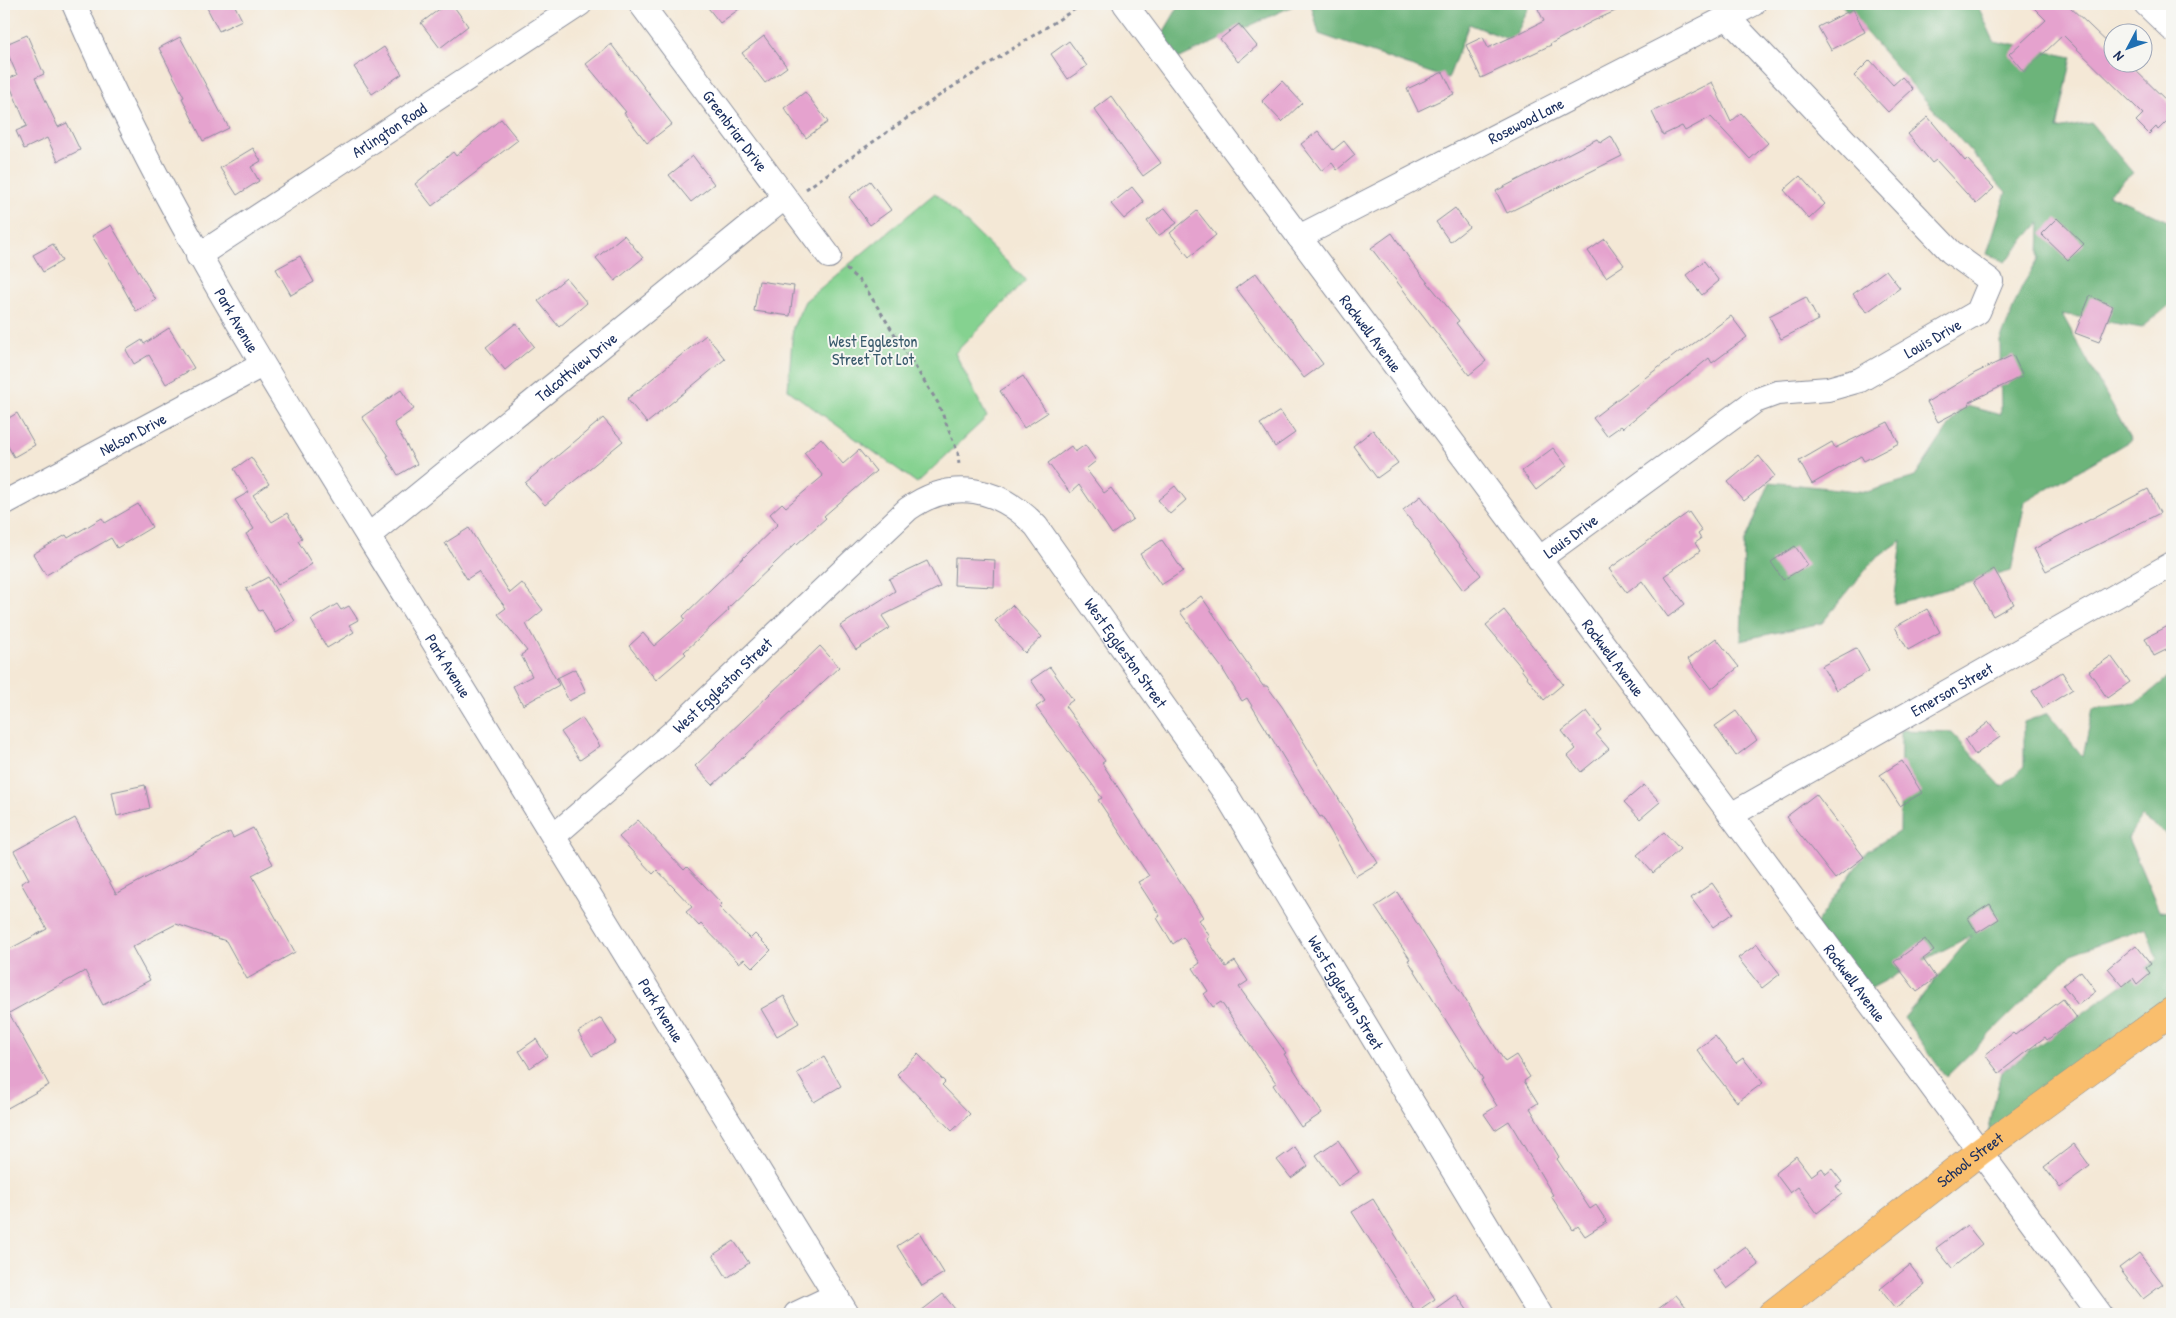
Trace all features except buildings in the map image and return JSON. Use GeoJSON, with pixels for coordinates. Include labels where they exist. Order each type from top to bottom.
{"type":"FeatureCollection","features":[{"type":"Feature","properties":{"kind":"main road","name":"School Street"},"geometry":{"type":"LineString","coordinates":[[1772,1314],[1979,1152],[2172,1011]]}},
{"type":"Feature","properties":{"kind":"street","name":"Park Avenue"},"geometry":{"type":"LineString","coordinates":[[74,4],[107,80],[198,256],[262,365],[554,836],[841,1305]]}},
{"type":"Feature","properties":{"kind":"street","name":"Arlington Road"},"geometry":{"type":"LineString","coordinates":[[198,256],[580,4]]}},
{"type":"Feature","properties":{"kind":"street","name":"Greenbriar Drive"},"geometry":{"type":"LineString","coordinates":[[641,4],[829,256]]}},
{"type":"Feature","properties":{"kind":"street","name":"Rockwell Avenue"},"geometry":{"type":"LineString","coordinates":[[1125,4],[1731,815],[2100,1314]]}},
{"type":"Feature","properties":{"kind":"street","name":"Rosewood Lane"},"geometry":{"type":"LineString","coordinates":[[1299,237],[1753,4]]}},
{"type":"Feature","properties":{"kind":"street"},"geometry":{"type":"LineString","coordinates":[[2146,4],[2172,29]]}},
{"type":"Feature","properties":{"kind":"street","name":"Louis Drive"},"geometry":{"type":"LineString","coordinates":[[1539,559],[1755,401],[1777,393],[1828,389],[1860,380],[1978,312],[1991,281],[1951,252],[1727,17]]}},
{"type":"Feature","properties":{"kind":"street","name":"Talcottview Drive"},"geometry":{"type":"LineString","coordinates":[[368,536],[784,198]]}},
{"type":"Feature","properties":{"kind":"street","name":"Nelson Drive"},"geometry":{"type":"LineString","coordinates":[[4,503],[262,365]]}},
{"type":"Feature","properties":{"kind":"street","name":"West Eggleston Street"},"geometry":{"type":"LineString","coordinates":[[554,836],[672,733],[908,510],[930,497],[955,490],[968,490],[995,496],[1010,504],[1036,526],[1226,794],[1540,1314]]}},
{"type":"Feature","properties":{"kind":"street","name":"Emerson Street"},"geometry":{"type":"LineString","coordinates":[[1731,815],[2172,564]]}},
{"type":"Feature","properties":{"kind":"street"},"geometry":{"type":"LineString","coordinates":[[796,1314],[841,1305]]}},
{"type":"Feature","properties":{"kind":"path"},"geometry":{"type":"LineString","coordinates":[[806,189],[943,93],[1083,4]]}},
{"type":"Feature","properties":{"kind":"path"},"geometry":{"type":"LineString","coordinates":[[829,256],[863,284],[938,403],[958,453],[959,465]]}},
{"type":"Feature","properties":{"kind":"green space"},"geometry":{"type":"Polygon","coordinates":[[[1180,4],[1297,4],[1169,63],[1156,45],[1180,4]]]}},
{"type":"Feature","properties":{"kind":"green space"},"geometry":{"type":"Polygon","coordinates":[[[1311,4],[1531,4],[1513,41],[1469,24],[1448,79],[1319,34],[1311,4]]]}},
{"type":"Feature","properties":{"kind":"green space"},"geometry":{"type":"Polygon","coordinates":[[[1841,4],[1977,4],[1994,41],[2072,57],[2057,129],[2091,123],[2133,173],[2108,194],[2172,223],[2172,303],[2142,328],[2062,314],[2131,440],[2025,502],[2011,571],[1894,604],[1902,540],[1873,561],[1822,623],[1741,640],[1744,544],[1770,482],[1867,492],[1915,477],[1963,405],[2001,415],[2000,341],[2022,286],[2039,259],[2040,222],[2005,262],[1987,254],[2006,192],[1841,4]]]}},
{"type":"Feature","properties":{"kind":"green space","name":"West Eggleston Street Tot Lot"},"geometry":{"type":"Polygon","coordinates":[[[935,193],[1026,280],[955,353],[987,417],[917,483],[788,390],[793,327],[805,301],[935,193]]]}},
{"type":"Feature","properties":{"kind":"green space"},"geometry":{"type":"Polygon","coordinates":[[[2172,674],[2172,838],[2141,817],[2128,838],[2159,911],[2172,912],[2172,1010],[1988,1133],[2001,1072],[2157,960],[2146,927],[2071,954],[1946,1077],[1904,1018],[1972,935],[1862,993],[1814,927],[1867,851],[1900,831],[1901,730],[1951,732],[2002,787],[2024,767],[2024,722],[2048,713],[2083,757],[2093,708],[2136,704],[2172,674]]]}}]}
